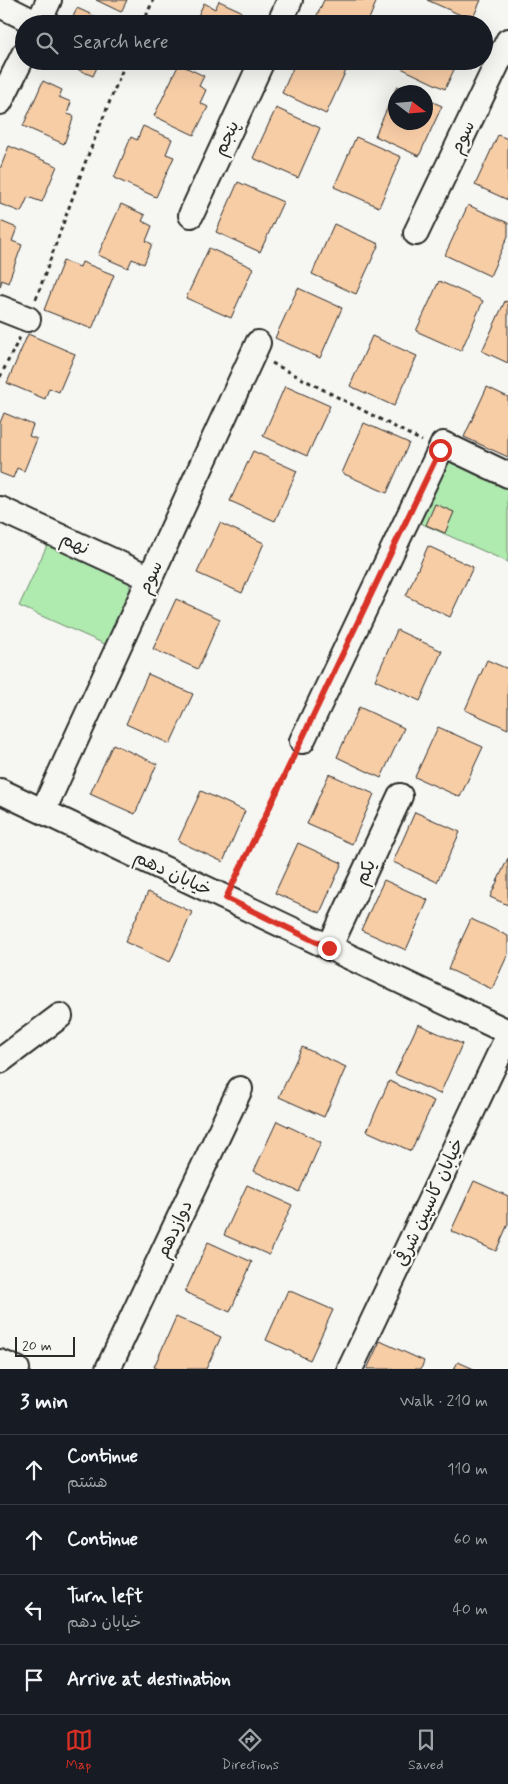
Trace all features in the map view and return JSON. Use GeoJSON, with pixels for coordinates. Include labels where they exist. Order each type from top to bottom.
{"type":"FeatureCollection","features":[{"type":"Feature","properties":{"kind":"street"},"geometry":{"type":"LineString","coordinates":[[42,15],[49,0]]}},
{"type":"Feature","properties":{"kind":"street"},"geometry":{"type":"LineString","coordinates":[[283,15],[290,0]]}},
{"type":"Feature","properties":{"kind":"street"},"geometry":{"type":"LineString","coordinates":[[4,8],[19,15]]}},
{"type":"Feature","properties":{"kind":"street","name":"سوم"},"geometry":{"type":"LineString","coordinates":[[416,233],[508,41]]}},
{"type":"Feature","properties":{"kind":"street"},"geometry":{"type":"LineString","coordinates":[[0,102],[16,70]]}},
{"type":"Feature","properties":{"kind":"street","name":"پنجم"},"geometry":{"type":"LineString","coordinates":[[191,215],[258,70]]}},
{"type":"Feature","properties":{"kind":"street"},"geometry":{"type":"LineString","coordinates":[[0,308],[28,320]]}},
{"type":"Feature","properties":{"kind":"street","name":"سوم"},"geometry":{"type":"LineString","coordinates":[[43,811],[256,348]]}},
{"type":"Feature","properties":{"kind":"street"},"geometry":{"type":"LineString","coordinates":[[302,741],[443,444],[508,475]]}},
{"type":"Feature","properties":{"kind":"street","name":"نهم"},"geometry":{"type":"LineString","coordinates":[[0,509],[150,578]]}},
{"type":"Feature","properties":{"kind":"street","name":"خیابان دهم"},"geometry":{"type":"LineString","coordinates":[[0,791],[508,1032]]}},
{"type":"Feature","properties":{"kind":"street","name":"یکم"},"geometry":{"type":"LineString","coordinates":[[329,948],[400,796]]}},
{"type":"Feature","properties":{"kind":"street"},"geometry":{"type":"LineString","coordinates":[[0,1061],[60,1016]]}},
{"type":"Feature","properties":{"kind":"street","name":"خیابان کاسپین شرقی"},"geometry":{"type":"LineString","coordinates":[[350,1369],[508,1036]]}},
{"type":"Feature","properties":{"kind":"street","name":"دوازدهم"},"geometry":{"type":"LineString","coordinates":[[108,1369],[240,1089]]}},
{"type":"Feature","properties":{"kind":"street"},"geometry":{"type":"LineString","coordinates":[[0,1362],[17,1369]]}},
{"type":"Feature","properties":{"kind":"path"},"geometry":{"type":"LineString","coordinates":[[147,15],[153,0]]}},
{"type":"Feature","properties":{"kind":"path"},"geometry":{"type":"LineString","coordinates":[[0,377],[28,320],[85,163],[122,70]]}},
{"type":"Feature","properties":{"kind":"path"},"geometry":{"type":"LineString","coordinates":[[256,348],[440,450]]}},
{"type":"Feature","properties":{"kind":"path"},"geometry":{"type":"LineString","coordinates":[[226,898],[302,741]]}},
{"type":"Feature","properties":{"kind":"green space"},"geometry":{"type":"Polygon","coordinates":[[[466,457],[508,476],[508,562],[418,522],[446,461],[466,457]]]}},
{"type":"Feature","properties":{"kind":"green space"},"geometry":{"type":"Polygon","coordinates":[[[50,539],[127,573],[131,592],[107,645],[19,606],[50,539]]]}},
{"type":"Feature","properties":{"kind":"building"},"geometry":{"type":"Polygon","coordinates":[[[96,0],[127,0],[121,12],[96,0]]]}},
{"type":"Feature","properties":{"kind":"building"},"geometry":{"type":"Polygon","coordinates":[[[324,0],[377,0],[371,15],[317,15],[324,0]]]}},
{"type":"Feature","properties":{"kind":"building"},"geometry":{"type":"Polygon","coordinates":[[[427,0],[481,0],[474,15],[461,15],[427,0]]]}},
{"type":"Feature","properties":{"kind":"building"},"geometry":{"type":"Polygon","coordinates":[[[219,1],[241,11],[239,15],[198,15],[204,3],[215,9],[219,1]]]}},
{"type":"Feature","properties":{"kind":"building"},"geometry":{"type":"Polygon","coordinates":[[[77,8],[92,15],[74,15],[77,8]]]}},
{"type":"Feature","properties":{"kind":"building"},"geometry":{"type":"Polygon","coordinates":[[[79,70],[96,70],[93,76],[79,70]]]}},
{"type":"Feature","properties":{"kind":"building"},"geometry":{"type":"Polygon","coordinates":[[[176,70],[192,70],[204,76],[199,86],[206,90],[200,103],[208,107],[194,135],[154,116],[176,70]]]}},
{"type":"Feature","properties":{"kind":"building"},"geometry":{"type":"Polygon","coordinates":[[[292,70],[346,70],[326,114],[282,93],[292,70]]]}},
{"type":"Feature","properties":{"kind":"building"},"geometry":{"type":"Polygon","coordinates":[[[405,70],[454,70],[445,89],[405,70]]]}},
{"type":"Feature","properties":{"kind":"building"},"geometry":{"type":"Polygon","coordinates":[[[43,81],[62,90],[59,97],[71,102],[67,114],[74,116],[64,144],[23,126],[43,81]]]}},
{"type":"Feature","properties":{"kind":"building"},"geometry":{"type":"Polygon","coordinates":[[[433,102],[442,106],[433,126],[433,102]]]}},
{"type":"Feature","properties":{"kind":"building"},"geometry":{"type":"Polygon","coordinates":[[[388,106],[388,130],[431,130],[419,156],[375,136],[388,106]]]}},
{"type":"Feature","properties":{"kind":"building"},"geometry":{"type":"Polygon","coordinates":[[[276,108],[320,128],[298,178],[253,158],[276,108]]]}},
{"type":"Feature","properties":{"kind":"building"},"geometry":{"type":"Polygon","coordinates":[[[143,126],[172,139],[166,154],[174,157],[156,197],[114,178],[131,137],[137,140],[143,126]]]}},
{"type":"Feature","properties":{"kind":"building"},"geometry":{"type":"Polygon","coordinates":[[[498,135],[508,139],[508,200],[475,185],[498,135]]]}},
{"type":"Feature","properties":{"kind":"building"},"geometry":{"type":"Polygon","coordinates":[[[356,137],[401,157],[379,207],[334,187],[356,137]]]}},
{"type":"Feature","properties":{"kind":"building"},"geometry":{"type":"Polygon","coordinates":[[[9,146],[57,166],[42,202],[28,197],[21,212],[0,204],[0,169],[9,146]]]}},
{"type":"Feature","properties":{"kind":"building"},"geometry":{"type":"Polygon","coordinates":[[[238,182],[283,202],[260,252],[216,232],[238,182]]]}},
{"type":"Feature","properties":{"kind":"building"},"geometry":{"type":"Polygon","coordinates":[[[121,204],[145,215],[142,221],[152,226],[146,241],[152,244],[144,264],[132,259],[128,268],[98,255],[121,204]]]}},
{"type":"Feature","properties":{"kind":"building"},"geometry":{"type":"Polygon","coordinates":[[[468,205],[508,223],[508,236],[490,276],[445,255],[468,205]]]}},
{"type":"Feature","properties":{"kind":"building"},"geometry":{"type":"Polygon","coordinates":[[[0,221],[17,228],[12,241],[22,245],[8,283],[2,280],[0,287],[0,221]]]}},
{"type":"Feature","properties":{"kind":"building"},"geometry":{"type":"Polygon","coordinates":[[[334,224],[379,244],[356,294],[312,274],[334,224]]]}},
{"type":"Feature","properties":{"kind":"building"},"geometry":{"type":"Polygon","coordinates":[[[209,248],[253,268],[231,318],[186,298],[209,248]]]}},
{"type":"Feature","properties":{"kind":"building"},"geometry":{"type":"Polygon","coordinates":[[[63,261],[80,267],[82,262],[114,275],[92,329],[44,310],[63,261]]]}},
{"type":"Feature","properties":{"kind":"building"},"geometry":{"type":"Polygon","coordinates":[[[439,281],[483,301],[461,351],[416,331],[439,281]]]}},
{"type":"Feature","properties":{"kind":"building"},"geometry":{"type":"Polygon","coordinates":[[[298,288],[342,308],[320,358],[275,338],[298,288]]]}},
{"type":"Feature","properties":{"kind":"building"},"geometry":{"type":"Polygon","coordinates":[[[505,301],[508,302],[508,363],[482,351],[505,301]]]}},
{"type":"Feature","properties":{"kind":"building"},"geometry":{"type":"Polygon","coordinates":[[[28,334],[75,354],[59,392],[49,388],[45,399],[7,383],[28,334]]]}},
{"type":"Feature","properties":{"kind":"building"},"geometry":{"type":"Polygon","coordinates":[[[372,336],[417,356],[394,406],[350,386],[372,336]]]}},
{"type":"Feature","properties":{"kind":"building"},"geometry":{"type":"Polygon","coordinates":[[[285,386],[330,406],[307,456],[263,436],[285,386]]]}},
{"type":"Feature","properties":{"kind":"building"},"geometry":{"type":"Polygon","coordinates":[[[487,387],[508,397],[508,457],[464,437],[487,387]]]}},
{"type":"Feature","properties":{"kind":"building"},"geometry":{"type":"Polygon","coordinates":[[[4,413],[33,425],[29,436],[37,439],[24,471],[17,468],[13,478],[0,473],[0,423],[4,413]]]}},
{"type":"Feature","properties":{"kind":"building"},"geometry":{"type":"Polygon","coordinates":[[[364,423],[409,443],[387,493],[342,473],[364,423]]]}},
{"type":"Feature","properties":{"kind":"building"},"geometry":{"type":"Polygon","coordinates":[[[253,451],[297,471],[275,521],[230,501],[253,451]]]}},
{"type":"Feature","properties":{"kind":"building"},"geometry":{"type":"Polygon","coordinates":[[[435,504],[454,512],[445,533],[426,525],[435,504]]]}},
{"type":"Feature","properties":{"kind":"building"},"geometry":{"type":"Polygon","coordinates":[[[220,523],[264,543],[242,593],[197,573],[220,523]]]}},
{"type":"Feature","properties":{"kind":"building"},"geometry":{"type":"Polygon","coordinates":[[[428,546],[473,567],[450,617],[406,596],[428,546]]]}},
{"type":"Feature","properties":{"kind":"building"},"geometry":{"type":"Polygon","coordinates":[[[176,599],[220,619],[198,669],[153,649],[176,599]]]}},
{"type":"Feature","properties":{"kind":"building"},"geometry":{"type":"Polygon","coordinates":[[[397,630],[442,651],[420,701],[375,680],[397,630]]]}},
{"type":"Feature","properties":{"kind":"building"},"geometry":{"type":"Polygon","coordinates":[[[487,660],[508,669],[508,729],[465,710],[487,660]]]}},
{"type":"Feature","properties":{"kind":"building"},"geometry":{"type":"Polygon","coordinates":[[[148,674],[193,694],[170,744],[126,724],[148,674]]]}},
{"type":"Feature","properties":{"kind":"building"},"geometry":{"type":"Polygon","coordinates":[[[359,707],[404,728],[381,778],[337,757],[359,707]]]}},
{"type":"Feature","properties":{"kind":"building"},"geometry":{"type":"Polygon","coordinates":[[[438,727],[483,747],[460,797],[415,777],[438,727]]]}},
{"type":"Feature","properties":{"kind":"building"},"geometry":{"type":"Polygon","coordinates":[[[113,744],[157,764],[135,814],[90,794],[113,744]]]}},
{"type":"Feature","properties":{"kind":"building"},"geometry":{"type":"Polygon","coordinates":[[[329,774],[374,794],[352,844],[307,824],[329,774]]]}},
{"type":"Feature","properties":{"kind":"building"},"geometry":{"type":"Polygon","coordinates":[[[201,791],[245,811],[223,862],[178,841],[201,791]]]}},
{"type":"Feature","properties":{"kind":"building"},"geometry":{"type":"Polygon","coordinates":[[[415,812],[460,832],[437,882],[393,862],[415,812]]]}},
{"type":"Feature","properties":{"kind":"building"},"geometry":{"type":"Polygon","coordinates":[[[298,843],[342,863],[320,913],[275,893],[298,843]]]}},
{"type":"Feature","properties":{"kind":"building"},"geometry":{"type":"Polygon","coordinates":[[[508,858],[508,905],[490,897],[508,858]]]}},
{"type":"Feature","properties":{"kind":"building"},"geometry":{"type":"Polygon","coordinates":[[[384,880],[428,900],[406,950],[361,930],[384,880]]]}},
{"type":"Feature","properties":{"kind":"building"},"geometry":{"type":"Polygon","coordinates":[[[148,892],[192,912],[170,962],[125,942],[148,892]]]}},
{"type":"Feature","properties":{"kind":"building"},"geometry":{"type":"Polygon","coordinates":[[[471,919],[508,936],[508,954],[492,989],[448,969],[471,919]]]}},
{"type":"Feature","properties":{"kind":"building"},"geometry":{"type":"Polygon","coordinates":[[[418,1024],[462,1044],[440,1094],[395,1074],[418,1024]]]}},
{"type":"Feature","properties":{"kind":"building"},"geometry":{"type":"Polygon","coordinates":[[[302,1047],[346,1067],[324,1117],[279,1097],[302,1047]]]}},
{"type":"Feature","properties":{"kind":"building"},"geometry":{"type":"Polygon","coordinates":[[[389,1081],[434,1101],[411,1151],[367,1131],[389,1081]]]}},
{"type":"Feature","properties":{"kind":"building"},"geometry":{"type":"Polygon","coordinates":[[[277,1121],[321,1142],[299,1192],[254,1171],[277,1121]]]}},
{"type":"Feature","properties":{"kind":"building"},"geometry":{"type":"Polygon","coordinates":[[[474,1181],[508,1196],[508,1224],[496,1251],[451,1231],[474,1181]]]}},
{"type":"Feature","properties":{"kind":"building"},"geometry":{"type":"Polygon","coordinates":[[[247,1185],[292,1205],[269,1255],[224,1235],[247,1185]]]}},
{"type":"Feature","properties":{"kind":"building"},"geometry":{"type":"Polygon","coordinates":[[[208,1242],[252,1262],[230,1312],[185,1292],[208,1242]]]}},
{"type":"Feature","properties":{"kind":"building"},"geometry":{"type":"Polygon","coordinates":[[[288,1290],[333,1310],[310,1360],[266,1340],[288,1290]]]}},
{"type":"Feature","properties":{"kind":"building"},"geometry":{"type":"Polygon","coordinates":[[[176,1317],[221,1337],[206,1369],[159,1369],[154,1367],[176,1317]]]}},
{"type":"Feature","properties":{"kind":"building"},"geometry":{"type":"Polygon","coordinates":[[[380,1341],[424,1361],[421,1369],[367,1369],[380,1341]]]}},
{"type":"Feature","properties":{"kind":"building"},"geometry":{"type":"Polygon","coordinates":[[[458,1362],[474,1369],[454,1369],[458,1362]]]}},
{"type":"Feature","properties":{"kind":"route"},"geometry":{"type":"LineString","coordinates":[[329,948],[226,898],[440,450]]}}]}
